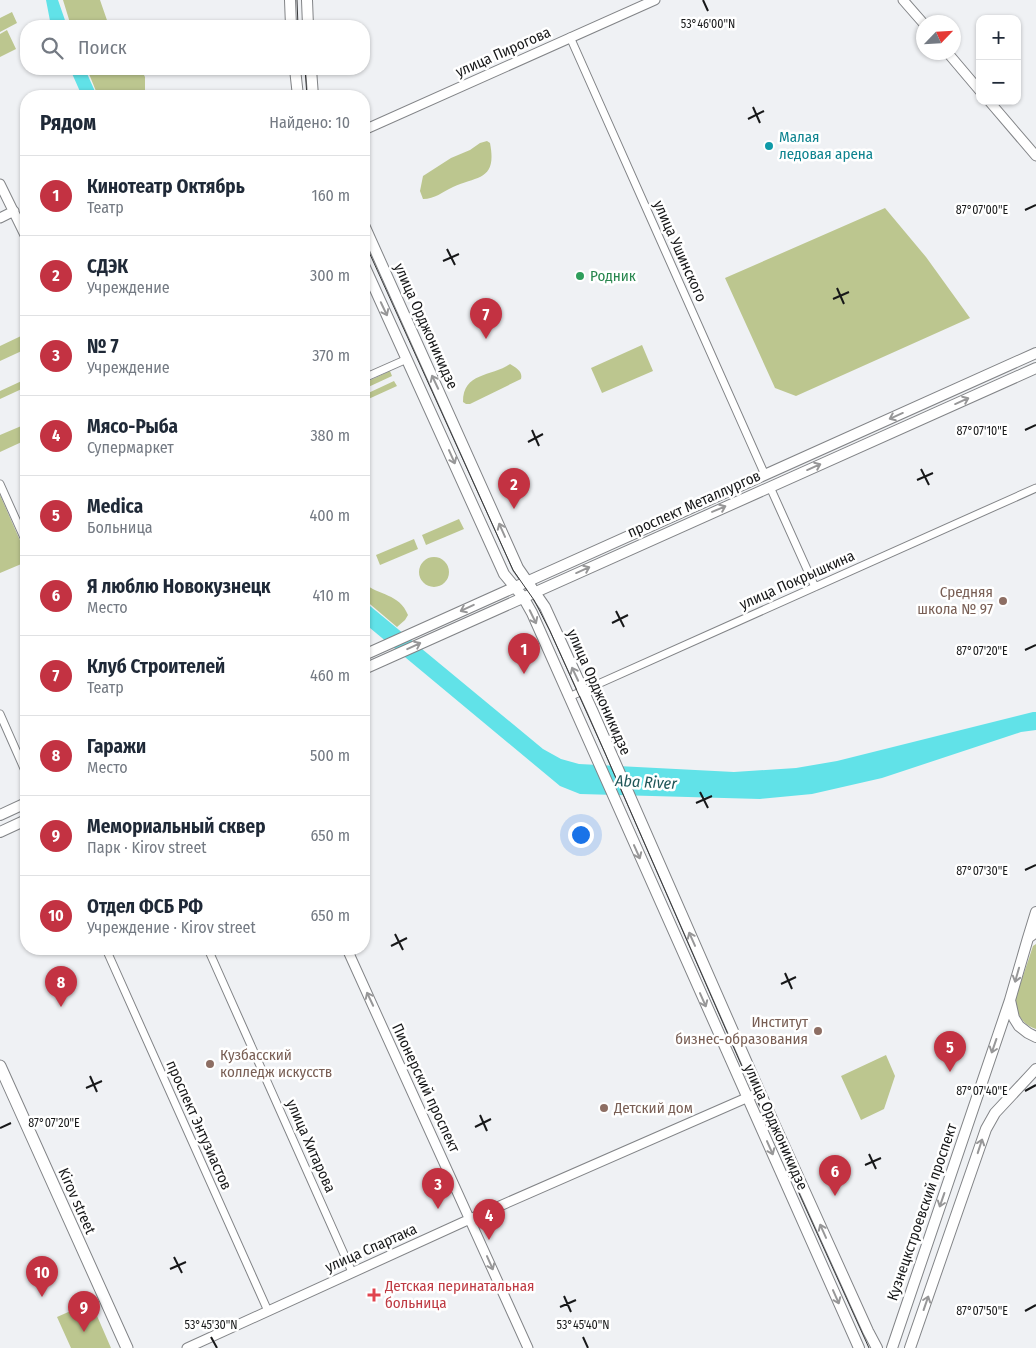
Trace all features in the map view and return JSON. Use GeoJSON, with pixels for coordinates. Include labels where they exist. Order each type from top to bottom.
{"type":"FeatureCollection","features":[{"type":"Feature","properties":{"kind":"main road"},"geometry":{"type":"LineString","coordinates":[[290,0],[292,20]]}},
{"type":"Feature","properties":{"kind":"main road"},"geometry":{"type":"LineString","coordinates":[[306,0],[308,20]]}},
{"type":"Feature","properties":{"kind":"main road"},"geometry":{"type":"LineString","coordinates":[[296,75],[297,90]]}},
{"type":"Feature","properties":{"kind":"main road"},"geometry":{"type":"LineString","coordinates":[[311,75],[313,90]]}},
{"type":"Feature","properties":{"kind":"main road","name":"улица Орджоникидзе"},"geometry":{"type":"LineString","coordinates":[[370,238],[518,568],[544,607],[583,691],[760,1092],[875,1344]]}},
{"type":"Feature","properties":{"kind":"main road","name":"улица Орджоникидзе"},"geometry":{"type":"LineString","coordinates":[[370,278],[504,574],[523,597],[532,613],[859,1348]]}},
{"type":"Feature","properties":{"kind":"main road","name":"проспект Металлургов"},"geometry":{"type":"LineString","coordinates":[[370,651],[1036,354]]}},
{"type":"Feature","properties":{"kind":"main road","name":"проспект Металлургов"},"geometry":{"type":"LineString","coordinates":[[370,665],[1036,368]]}},
{"type":"Feature","properties":{"kind":"main road"},"geometry":{"type":"LineString","coordinates":[[0,815],[20,806]]}},
{"type":"Feature","properties":{"kind":"main road"},"geometry":{"type":"LineString","coordinates":[[0,832],[20,823]]}},
{"type":"Feature","properties":{"kind":"main road"},"geometry":{"type":"LineString","coordinates":[[1032,935],[1036,912]]}},
{"type":"Feature","properties":{"kind":"main road","name":"Кузнецкстроевский проспект"},"geometry":{"type":"LineString","coordinates":[[892,1348],[1032,935]]}},
{"type":"Feature","properties":{"kind":"main road"},"geometry":{"type":"LineString","coordinates":[[1010,1000],[1014,1018],[1028,1033],[1036,1037]]}},
{"type":"Feature","properties":{"kind":"main road","name":"Kirov street"},"geometry":{"type":"LineString","coordinates":[[0,1066],[127,1348]]}},
{"type":"Feature","properties":{"kind":"main road"},"geometry":{"type":"LineString","coordinates":[[910,1348],[986,1129],[995,1113],[1036,1069]]}},
{"type":"Feature","properties":{"kind":"main road"},"geometry":{"type":"LineString","coordinates":[[875,1344],[887,1344],[898,1331]]}},
{"type":"Feature","properties":{"kind":"street","name":"улица Пирогова"},"geometry":{"type":"LineString","coordinates":[[370,127],[654,0]]}},
{"type":"Feature","properties":{"kind":"street"},"geometry":{"type":"LineString","coordinates":[[903,0],[916,15]]}},
{"type":"Feature","properties":{"kind":"street","name":"улица Ушинского"},"geometry":{"type":"LineString","coordinates":[[570,37],[765,475]]}},
{"type":"Feature","properties":{"kind":"street"},"geometry":{"type":"LineString","coordinates":[[954,60],[976,85]]}},
{"type":"Feature","properties":{"kind":"street"},"geometry":{"type":"LineString","coordinates":[[992,105],[1036,156]]}},
{"type":"Feature","properties":{"kind":"street"},"geometry":{"type":"LineString","coordinates":[[0,184],[20,224]]}},
{"type":"Feature","properties":{"kind":"street"},"geometry":{"type":"LineString","coordinates":[[0,218],[14,211]]}},
{"type":"Feature","properties":{"kind":"street"},"geometry":{"type":"LineString","coordinates":[[370,375],[407,359]]}},
{"type":"Feature","properties":{"kind":"street"},"geometry":{"type":"LineString","coordinates":[[0,484],[20,529]]}},
{"type":"Feature","properties":{"kind":"street"},"geometry":{"type":"LineString","coordinates":[[770,487],[815,587]]}},
{"type":"Feature","properties":{"kind":"street","name":"улица Покрышкина"},"geometry":{"type":"LineString","coordinates":[[569,697],[1036,488]]}},
{"type":"Feature","properties":{"kind":"street"},"geometry":{"type":"LineString","coordinates":[[0,714],[20,759]]}},
{"type":"Feature","properties":{"kind":"street","name":"проспект Энтузиастов"},"geometry":{"type":"LineString","coordinates":[[109,955],[268,1311]]}},
{"type":"Feature","properties":{"kind":"street","name":"улица Хитарова"},"geometry":{"type":"LineString","coordinates":[[211,955],[352,1272]]}},
{"type":"Feature","properties":{"kind":"street","name":"Пионерский проспект"},"geometry":{"type":"LineString","coordinates":[[350,955],[528,1348]]}},
{"type":"Feature","properties":{"kind":"street","name":"улица Спартака"},"geometry":{"type":"LineString","coordinates":[[187,1348],[470,1219],[760,1092]]}},
{"type":"Feature","properties":{"kind":"green space"},"geometry":{"type":"Polygon","coordinates":[[[63,0],[100,0],[107,20],[69,20],[63,0]]]}},
{"type":"Feature","properties":{"kind":"green space"},"geometry":{"type":"Polygon","coordinates":[[[12,12],[17,23],[0,32],[0,18],[12,12]]]}},
{"type":"Feature","properties":{"kind":"green space"},"geometry":{"type":"Polygon","coordinates":[[[7,30],[16,49],[0,57],[0,34],[7,30]]]}},
{"type":"Feature","properties":{"kind":"green space"},"geometry":{"type":"Polygon","coordinates":[[[89,75],[144,75],[145,77],[145,90],[96,90],[89,75]]]}},
{"type":"Feature","properties":{"kind":"green space"},"geometry":{"type":"Polygon","coordinates":[[[487,141],[490,143],[491,164],[484,175],[453,187],[435,197],[423,199],[420,191],[423,176],[451,158],[487,141]]]}},
{"type":"Feature","properties":{"kind":"green space"},"geometry":{"type":"Polygon","coordinates":[[[885,208],[926,257],[970,318],[796,396],[775,388],[725,278],[885,208]]]}},
{"type":"Feature","properties":{"kind":"green space"},"geometry":{"type":"Polygon","coordinates":[[[20,336],[20,352],[0,361],[0,346],[20,336]]]}},
{"type":"Feature","properties":{"kind":"green space"},"geometry":{"type":"Polygon","coordinates":[[[642,345],[653,371],[602,393],[591,368],[642,345]]]}},
{"type":"Feature","properties":{"kind":"green space"},"geometry":{"type":"Polygon","coordinates":[[[510,364],[520,372],[521,379],[470,404],[463,402],[464,392],[473,380],[510,364]]]}},
{"type":"Feature","properties":{"kind":"green space"},"geometry":{"type":"Polygon","coordinates":[[[390,371],[392,376],[370,386],[370,380],[390,371]]]}},
{"type":"Feature","properties":{"kind":"green space"},"geometry":{"type":"Polygon","coordinates":[[[394,381],[397,386],[370,398],[370,392],[394,381]]]}},
{"type":"Feature","properties":{"kind":"green space"},"geometry":{"type":"Polygon","coordinates":[[[20,382],[20,390],[0,399],[0,391],[20,382]]]}},
{"type":"Feature","properties":{"kind":"green space"},"geometry":{"type":"Polygon","coordinates":[[[20,427],[20,443],[0,452],[0,435],[20,427]]]}},
{"type":"Feature","properties":{"kind":"green space"},"geometry":{"type":"Polygon","coordinates":[[[0,495],[20,540],[20,565],[0,573],[0,495]]]}},
{"type":"Feature","properties":{"kind":"green space"},"geometry":{"type":"Polygon","coordinates":[[[459,519],[464,529],[426,545],[422,535],[459,519]]]}},
{"type":"Feature","properties":{"kind":"green space"},"geometry":{"type":"Polygon","coordinates":[[[414,539],[418,549],[380,565],[376,555],[414,539]]]}},
{"type":"Feature","properties":{"kind":"green space"},"geometry":{"type":"Polygon","coordinates":[[[434,557],[445,561],[449,572],[445,583],[434,587],[423,583],[419,572],[423,561],[434,557]]]}},
{"type":"Feature","properties":{"kind":"green space"},"geometry":{"type":"Polygon","coordinates":[[[370,587],[394,599],[404,608],[408,615],[397,627],[370,604],[370,587]]]}},
{"type":"Feature","properties":{"kind":"green space"},"geometry":{"type":"Polygon","coordinates":[[[1036,944],[1036,1029],[1027,1025],[1021,1018],[1015,1000],[1033,946],[1036,944]]]}},
{"type":"Feature","properties":{"kind":"green space"},"geometry":{"type":"Polygon","coordinates":[[[886,1055],[895,1076],[884,1109],[861,1120],[841,1076],[886,1055]]]}},
{"type":"Feature","properties":{"kind":"green space"},"geometry":{"type":"Polygon","coordinates":[[[91,1302],[111,1348],[71,1348],[57,1317],[91,1302]]]}},
{"type":"Feature","properties":{"kind":"water"},"geometry":{"type":"Polygon","coordinates":[[[46,0],[58,0],[65,20],[50,20],[46,0]]]}},
{"type":"Feature","properties":{"kind":"water"},"geometry":{"type":"Polygon","coordinates":[[[73,75],[88,75],[94,90],[79,90],[73,75]]]}},
{"type":"Feature","properties":{"kind":"water","name":"Aba River"},"geometry":{"type":"Polygon","coordinates":[[[370,606],[543,749],[561,759],[579,764],[734,772],[796,768],[837,761],[1036,712],[1036,730],[1021,732],[882,778],[812,794],[760,799],[580,794],[560,786],[370,628],[370,606]]]}},
{"type":"Feature","properties":{"kind":"tram line"},"geometry":{"type":"LineString","coordinates":[[297,0],[298,20]]}},
{"type":"Feature","properties":{"kind":"tram line"},"geometry":{"type":"LineString","coordinates":[[305,75],[307,90]]}},
{"type":"Feature","properties":{"kind":"tram line"},"geometry":{"type":"LineString","coordinates":[[370,254],[513,570],[534,600],[550,631],[754,1094],[869,1348]]}},
{"type":"Feature","properties":{"kind":"place","name":"Малая ледовая арена"},"geometry":{"type":"Point","coordinates":[769,146]}},
{"type":"Feature","properties":{"kind":"place","name":"Родник"},"geometry":{"type":"Point","coordinates":[580,276]}},
{"type":"Feature","properties":{"kind":"place","name":"Клуб Строителей"},"geometry":{"type":"Point","coordinates":[486,339]}},
{"type":"Feature","properties":{"kind":"place","name":"СДЭК"},"geometry":{"type":"Point","coordinates":[514,509]}},
{"type":"Feature","properties":{"kind":"place","name":"Средняя школа № 97"},"geometry":{"type":"Point","coordinates":[1003,601]}},
{"type":"Feature","properties":{"kind":"place","name":"Кинотеатр Октябрь"},"geometry":{"type":"Point","coordinates":[524,674]}},
{"type":"Feature","properties":{"kind":"place","name":"Гаражи"},"geometry":{"type":"Point","coordinates":[61,1007]}},
{"type":"Feature","properties":{"kind":"place","name":"Институт бизнес-образования"},"geometry":{"type":"Point","coordinates":[818,1031]}},
{"type":"Feature","properties":{"kind":"place","name":"Кузбасский колледж искусств"},"geometry":{"type":"Point","coordinates":[210,1064]}},
{"type":"Feature","properties":{"kind":"place","name":"Medica"},"geometry":{"type":"Point","coordinates":[950,1072]}},
{"type":"Feature","properties":{"kind":"place","name":"Детский дом"},"geometry":{"type":"Point","coordinates":[604,1108]}},
{"type":"Feature","properties":{"kind":"place","name":"Я люблю Новокузнецк"},"geometry":{"type":"Point","coordinates":[835,1196]}},
{"type":"Feature","properties":{"kind":"place","name":"№ 7"},"geometry":{"type":"Point","coordinates":[438,1209]}},
{"type":"Feature","properties":{"kind":"place","name":"Мясо-Рыба"},"geometry":{"type":"Point","coordinates":[489,1240]}},
{"type":"Feature","properties":{"kind":"place","name":"Детская перинатальная больница"},"geometry":{"type":"Point","coordinates":[374,1295]}},
{"type":"Feature","properties":{"kind":"place","name":"Отдел ФСБ РФ"},"geometry":{"type":"Point","coordinates":[42,1297]}},
{"type":"Feature","properties":{"kind":"place","name":"Мемориальный сквер"},"geometry":{"type":"Point","coordinates":[84,1332]}}]}
